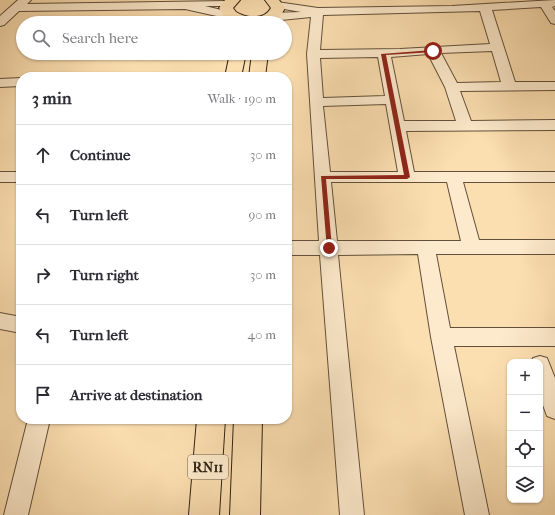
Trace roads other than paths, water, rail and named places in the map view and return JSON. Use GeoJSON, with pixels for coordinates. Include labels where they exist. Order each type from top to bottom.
{"type":"FeatureCollection","features":[{"type":"Feature","properties":{"kind":"main road"},"geometry":{"type":"LineString","coordinates":[[235,13],[269,13]]}},
{"type":"Feature","properties":{"kind":"main road"},"geometry":{"type":"LineString","coordinates":[[234,72],[237,60]]}},
{"type":"Feature","properties":{"kind":"main road"},"geometry":{"type":"LineString","coordinates":[[258,72],[259,60]]}},
{"type":"Feature","properties":{"kind":"main road","name":"RN11"},"geometry":{"type":"LineString","coordinates":[[204,515],[210,424]]}},
{"type":"Feature","properties":{"kind":"main road","name":"RN11"},"geometry":{"type":"LineString","coordinates":[[245,515],[248,424]]}},
{"type":"Feature","properties":{"kind":"street"},"geometry":{"type":"LineString","coordinates":[[0,22],[25,0]]}},
{"type":"Feature","properties":{"kind":"street"},"geometry":{"type":"LineString","coordinates":[[16,8],[185,6],[205,3],[235,13]]}},
{"type":"Feature","properties":{"kind":"street"},"geometry":{"type":"LineString","coordinates":[[269,13],[306,15],[318,12],[485,7],[550,3],[555,20]]}},
{"type":"Feature","properties":{"kind":"street"},"geometry":{"type":"LineString","coordinates":[[485,7],[509,86]]}},
{"type":"Feature","properties":{"kind":"street"},"geometry":{"type":"LineString","coordinates":[[318,12],[313,54],[316,102],[352,515]]}},
{"type":"Feature","properties":{"kind":"street"},"geometry":{"type":"LineString","coordinates":[[313,54],[384,54],[497,47]]}},
{"type":"Feature","properties":{"kind":"street"},"geometry":{"type":"LineString","coordinates":[[433,51],[452,88],[465,126]]}},
{"type":"Feature","properties":{"kind":"street"},"geometry":{"type":"LineString","coordinates":[[384,54],[407,177]]}},
{"type":"Feature","properties":{"kind":"street"},"geometry":{"type":"LineString","coordinates":[[0,83],[16,82]]}},
{"type":"Feature","properties":{"kind":"street"},"geometry":{"type":"LineString","coordinates":[[452,88],[555,86]]}},
{"type":"Feature","properties":{"kind":"street"},"geometry":{"type":"LineString","coordinates":[[316,102],[393,100]]}},
{"type":"Feature","properties":{"kind":"street"},"geometry":{"type":"LineString","coordinates":[[397,126],[555,125]]}},
{"type":"Feature","properties":{"kind":"street"},"geometry":{"type":"LineString","coordinates":[[0,177],[16,177]]}},
{"type":"Feature","properties":{"kind":"street"},"geometry":{"type":"LineString","coordinates":[[323,177],[555,177]]}},
{"type":"Feature","properties":{"kind":"street"},"geometry":{"type":"LineString","coordinates":[[454,178],[472,248]]}},
{"type":"Feature","properties":{"kind":"street"},"geometry":{"type":"LineString","coordinates":[[292,248],[555,247]]}},
{"type":"Feature","properties":{"kind":"street"},"geometry":{"type":"LineString","coordinates":[[426,248],[441,337],[477,515]]}},
{"type":"Feature","properties":{"kind":"street"},"geometry":{"type":"LineString","coordinates":[[0,321],[16,324]]}},
{"type":"Feature","properties":{"kind":"street"},"geometry":{"type":"LineString","coordinates":[[441,337],[555,337]]}},
{"type":"Feature","properties":{"kind":"street"},"geometry":{"type":"LineString","coordinates":[[530,337],[538,359]]}},
{"type":"Feature","properties":{"kind":"street"},"geometry":{"type":"LineString","coordinates":[[543,372],[555,409]]}},
{"type":"Feature","properties":{"kind":"street"},"geometry":{"type":"LineString","coordinates":[[16,515],[38,424]]}}]}
